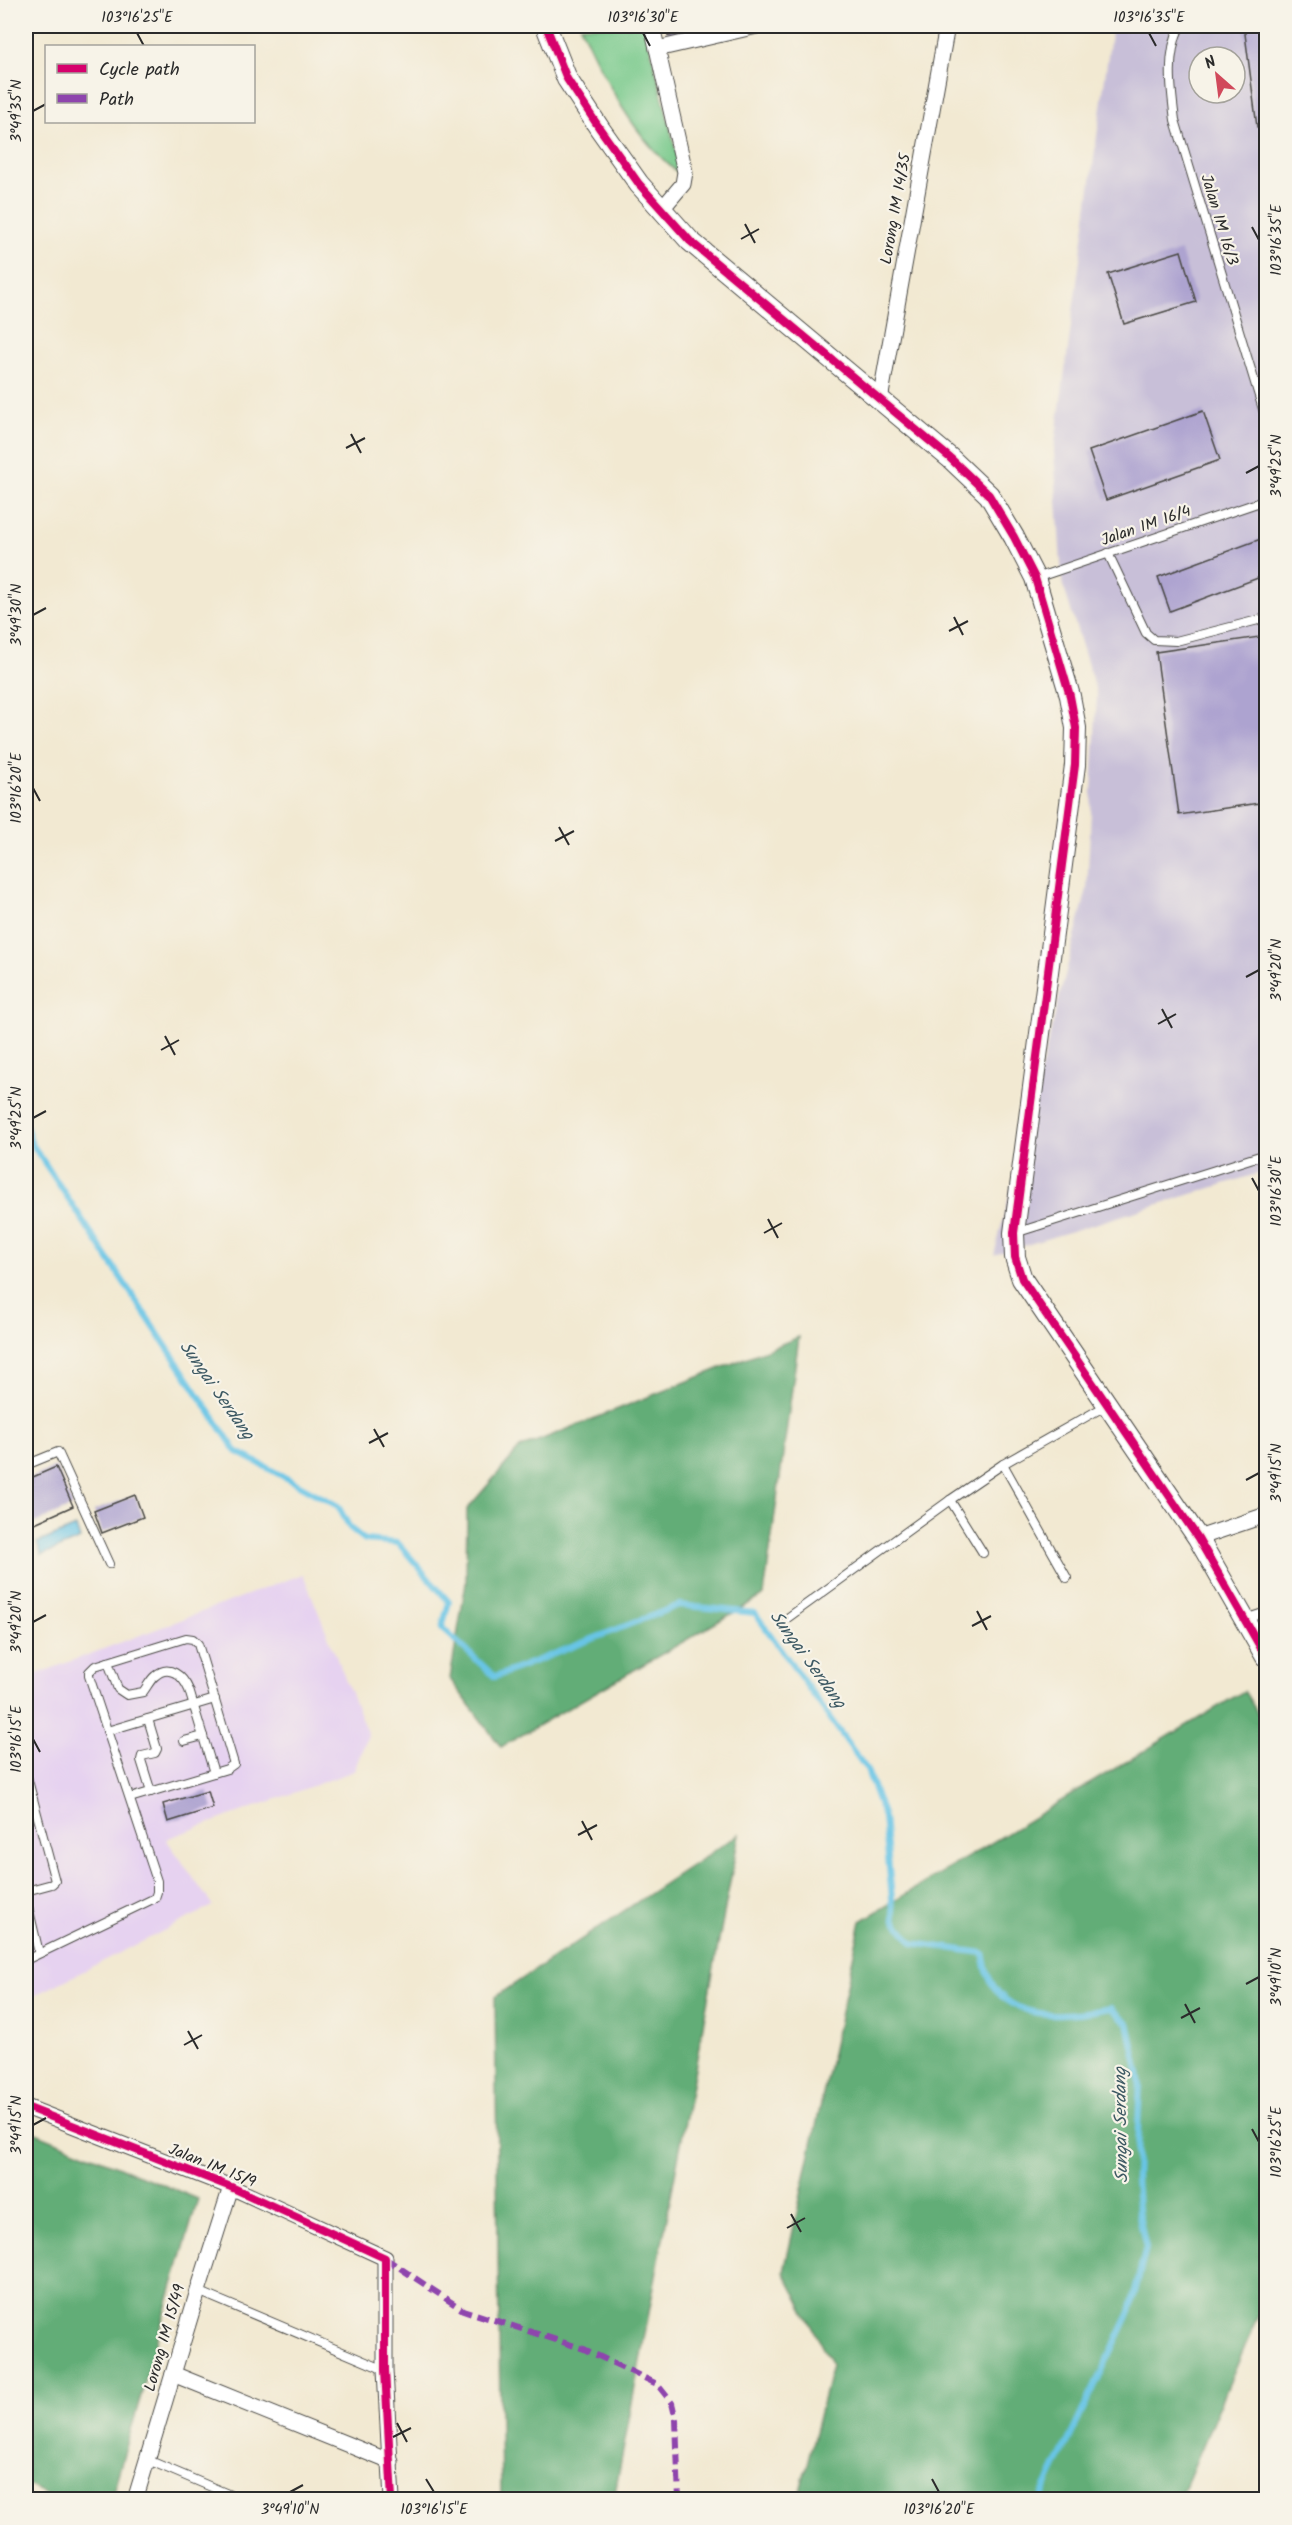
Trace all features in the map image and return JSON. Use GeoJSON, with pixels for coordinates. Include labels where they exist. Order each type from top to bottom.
{"type":"FeatureCollection","features":[{"type":"Feature","properties":{"kind":"street"},"geometry":{"type":"LineString","coordinates":[[546,26],[567,79],[639,184],[661,210],[690,241],[950,458],[989,495],[1035,578],[1070,696],[1076,728],[1074,765],[1014,1233],[1015,1257],[1022,1279],[1198,1538],[1266,1657]]}},
{"type":"Feature","properties":{"kind":"street"},"geometry":{"type":"LineString","coordinates":[[652,26],[686,172],[683,184],[661,210]]}},
{"type":"Feature","properties":{"kind":"street"},"geometry":{"type":"LineString","coordinates":[[657,49],[757,26]]}},
{"type":"Feature","properties":{"kind":"street","name":"Lorong IM 14/35"},"geometry":{"type":"LineString","coordinates":[[880,400],[947,26]]}},
{"type":"Feature","properties":{"kind":"street"},"geometry":{"type":"LineString","coordinates":[[1198,1538],[1266,1515]]}},
{"type":"Feature","properties":{"kind":"street","name":"Jalan IM 15/9"},"geometry":{"type":"LineString","coordinates":[[26,2107],[231,2187],[385,2258],[385,2370]]}},
{"type":"Feature","properties":{"kind":"street","name":"Lorong IM 15/49"},"geometry":{"type":"LineString","coordinates":[[135,2499],[231,2187]]}},
{"type":"Feature","properties":{"kind":"street"},"geometry":{"type":"LineString","coordinates":[[385,2370],[392,2499]]}},
{"type":"Feature","properties":{"kind":"street"},"geometry":{"type":"LineString","coordinates":[[173,2374],[391,2462]]}},
{"type":"Feature","properties":{"kind":"lane","name":"Jalan IM 16/3"},"geometry":{"type":"LineString","coordinates":[[1180,26],[1175,36],[1170,77],[1175,120],[1266,419]]}},
{"type":"Feature","properties":{"kind":"lane","name":"Jalan IM 16/4"},"geometry":{"type":"LineString","coordinates":[[1035,578],[1266,500]]}},
{"type":"Feature","properties":{"kind":"lane"},"geometry":{"type":"LineString","coordinates":[[1108,553],[1146,633],[1154,640],[1176,641],[1266,618]]}},
{"type":"Feature","properties":{"kind":"lane"},"geometry":{"type":"LineString","coordinates":[[1014,1233],[1266,1154]]}},
{"type":"Feature","properties":{"kind":"lane"},"geometry":{"type":"LineString","coordinates":[[786,1619],[950,1500],[1004,1464],[1108,1404]]}},
{"type":"Feature","properties":{"kind":"lane"},"geometry":{"type":"LineString","coordinates":[[26,1465],[58,1452],[110,1564]]}},
{"type":"Feature","properties":{"kind":"lane"},"geometry":{"type":"LineString","coordinates":[[1004,1464],[1067,1578]]}},
{"type":"Feature","properties":{"kind":"lane"},"geometry":{"type":"LineString","coordinates":[[950,1500],[982,1553]]}},
{"type":"Feature","properties":{"kind":"lane"},"geometry":{"type":"LineString","coordinates":[[1245,1618],[1266,1612]]}},
{"type":"Feature","properties":{"kind":"lane"},"geometry":{"type":"LineString","coordinates":[[26,1960],[155,1898],[156,1881],[89,1676],[91,1669],[108,1662],[186,1638],[193,1639],[198,1644],[234,1760],[231,1767],[130,1798]]}},
{"type":"Feature","properties":{"kind":"lane"},"geometry":{"type":"LineString","coordinates":[[108,1662],[118,1689],[127,1695],[143,1692],[156,1675],[162,1672],[178,1674],[185,1682],[214,1773]]}},
{"type":"Feature","properties":{"kind":"lane"},"geometry":{"type":"LineString","coordinates":[[107,1731],[215,1699]]}},
{"type":"Feature","properties":{"kind":"lane"},"geometry":{"type":"LineString","coordinates":[[148,1719],[157,1749],[154,1753],[142,1756],[141,1760],[151,1792]]}},
{"type":"Feature","properties":{"kind":"lane"},"geometry":{"type":"LineString","coordinates":[[184,1741],[203,1736]]}},
{"type":"Feature","properties":{"kind":"lane"},"geometry":{"type":"LineString","coordinates":[[26,1773],[54,1881],[52,1884],[26,1891]]}},
{"type":"Feature","properties":{"kind":"lane"},"geometry":{"type":"LineString","coordinates":[[26,1899],[39,1953]]}},
{"type":"Feature","properties":{"kind":"lane"},"geometry":{"type":"LineString","coordinates":[[198,2291],[385,2370]]}},
{"type":"Feature","properties":{"kind":"lane"},"geometry":{"type":"LineString","coordinates":[[148,2460],[242,2499]]}},
{"type":"Feature","properties":{"kind":"shaded area"},"geometry":{"type":"Polygon","coordinates":[[[1112,26],[1266,26],[1266,1171],[994,1255],[1087,889],[1097,695],[1062,581],[1054,451],[1112,26]]]}},
{"type":"Feature","properties":{"kind":"shaded area"},"geometry":{"type":"Polygon","coordinates":[[[303,1574],[368,1735],[354,1771],[166,1839],[213,1906],[26,2000],[26,1678],[303,1574]]]}},
{"type":"Feature","properties":{"kind":"green space"},"geometry":{"type":"Polygon","coordinates":[[[580,26],[645,26],[682,176],[649,144],[622,107],[580,26]]]}},
{"type":"Feature","properties":{"kind":"green space"},"geometry":{"type":"Polygon","coordinates":[[[799,1337],[764,1595],[501,1747],[450,1679],[466,1582],[467,1509],[520,1448],[799,1337]]]}},
{"type":"Feature","properties":{"kind":"green space"},"geometry":{"type":"Polygon","coordinates":[[[1244,1691],[1266,1726],[1266,2297],[1180,2499],[798,2499],[832,2365],[784,2272],[861,1921],[1244,1691]]]}},
{"type":"Feature","properties":{"kind":"green space"},"geometry":{"type":"Polygon","coordinates":[[[739,1834],[614,2499],[501,2499],[495,1997],[739,1834]]]}},
{"type":"Feature","properties":{"kind":"green space"},"geometry":{"type":"Polygon","coordinates":[[[26,2129],[198,2199],[111,2499],[56,2499],[26,2484],[26,2129]]]}},
{"type":"Feature","properties":{"kind":"water"},"geometry":{"type":"Polygon","coordinates":[[[76,1527],[80,1539],[42,1555],[37,1543],[76,1527]]]}},
{"type":"Feature","properties":{"kind":"building"},"geometry":{"type":"Polygon","coordinates":[[[666,26],[716,26],[668,36],[666,26]]]}},
{"type":"Feature","properties":{"kind":"building"},"geometry":{"type":"Polygon","coordinates":[[[1244,26],[1266,26],[1266,126],[1257,127],[1244,26]]]}},
{"type":"Feature","properties":{"kind":"building"},"geometry":{"type":"Polygon","coordinates":[[[1181,251],[1196,302],[1124,324],[1108,274],[1181,251]]]}},
{"type":"Feature","properties":{"kind":"building"},"geometry":{"type":"Polygon","coordinates":[[[1203,411],[1220,460],[1106,500],[1089,451],[1203,411]]]}},
{"type":"Feature","properties":{"kind":"building"},"geometry":{"type":"Polygon","coordinates":[[[1266,537],[1266,575],[1170,611],[1158,577],[1266,537]]]}},
{"type":"Feature","properties":{"kind":"building"},"geometry":{"type":"Polygon","coordinates":[[[1266,636],[1266,802],[1179,815],[1156,652],[1266,636]]]}},
{"type":"Feature","properties":{"kind":"building"},"geometry":{"type":"Polygon","coordinates":[[[56,1467],[73,1506],[26,1527],[26,1480],[56,1467]]]}},
{"type":"Feature","properties":{"kind":"building"},"geometry":{"type":"Polygon","coordinates":[[[135,1495],[143,1517],[102,1533],[94,1511],[135,1495]]]}},
{"type":"Feature","properties":{"kind":"building"},"geometry":{"type":"Polygon","coordinates":[[[208,1791],[213,1808],[168,1822],[163,1804],[208,1791]]]}},
{"type":"Feature","properties":{"kind":"waterway","name":"Sungai Serdang"},"geometry":{"type":"LineString","coordinates":[[26,1127],[32,1144],[236,1451],[338,1506],[350,1528],[365,1540],[398,1543],[449,1602],[442,1628],[495,1677],[679,1605],[755,1613],[867,1770],[884,1817],[894,1919],[913,1943],[983,1953],[988,1975],[997,1991],[1009,2002],[1024,2010],[1059,2014],[1111,2008],[1128,2023],[1140,2079],[1136,2177],[1138,2211],[1146,2248],[1130,2312],[1040,2500]]}},
{"type":"Feature","properties":{"kind":"marked path"},"geometry":{"type":"LineString","coordinates":[[385,2258],[463,2310],[584,2349],[657,2384],[672,2403],[676,2420],[679,2500]]}},
{"type":"Feature","properties":{"kind":"cycle path"},"geometry":{"type":"LineString","coordinates":[[546,26],[567,79],[639,184],[690,241],[950,458],[989,495],[1035,578],[1070,696],[1076,728],[1075,765],[1014,1233],[1015,1257],[1022,1279],[1198,1538],[1266,1657]]}},
{"type":"Feature","properties":{"kind":"cycle path"},"geometry":{"type":"LineString","coordinates":[[26,2107],[231,2187],[385,2258],[385,2370],[392,2500]]}}]}
